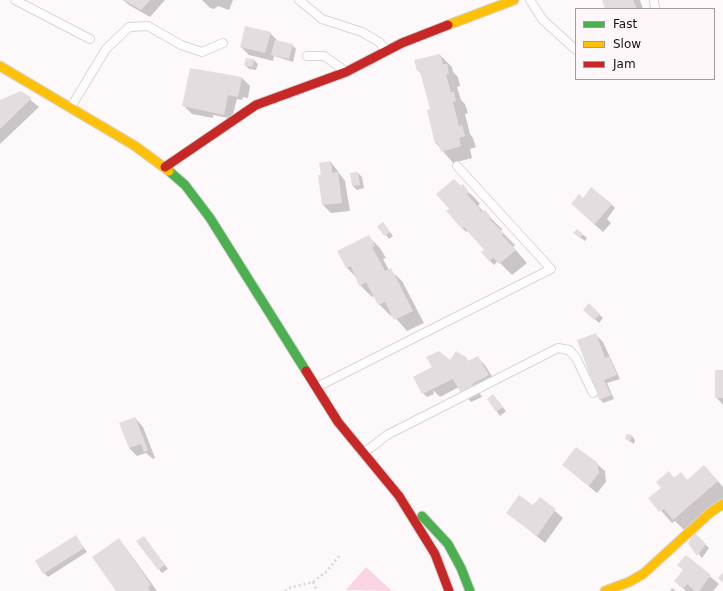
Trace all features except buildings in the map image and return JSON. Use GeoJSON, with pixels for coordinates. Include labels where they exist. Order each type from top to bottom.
{"type":"FeatureCollection","features":[{"type":"Feature","properties":{"kind":"street"},"geometry":{"type":"LineString","coordinates":[[165,167],[256,105],[346,72],[402,43],[514,0]]}},
{"type":"Feature","properties":{"kind":"street"},"geometry":{"type":"LineString","coordinates":[[0,66],[134,146],[165,167],[185,185],[210,218],[338,422],[399,496],[435,554],[444,574],[449,591]]}},
{"type":"Feature","properties":{"kind":"street"},"geometry":{"type":"LineString","coordinates":[[399,496],[418,512],[448,544],[461,568],[470,591]]}},
{"type":"Feature","properties":{"kind":"street"},"geometry":{"type":"LineString","coordinates":[[605,591],[630,582],[643,574],[711,512],[723,504]]}},
{"type":"Feature","properties":{"kind":"lane"},"geometry":{"type":"LineString","coordinates":[[15,0],[90,39]]}},
{"type":"Feature","properties":{"kind":"lane"},"geometry":{"type":"LineString","coordinates":[[299,0],[322,19],[362,32],[379,42],[386,50]]}},
{"type":"Feature","properties":{"kind":"lane"},"geometry":{"type":"LineString","coordinates":[[530,0],[543,20],[575,49]]}},
{"type":"Feature","properties":{"kind":"lane"},"geometry":{"type":"LineString","coordinates":[[70,108],[106,49],[129,27],[148,26],[181,45],[202,52],[223,43]]}},
{"type":"Feature","properties":{"kind":"lane"},"geometry":{"type":"LineString","coordinates":[[307,56],[324,56],[346,72]]}},
{"type":"Feature","properties":{"kind":"lane"},"geometry":{"type":"LineString","coordinates":[[316,387],[551,269],[457,166]]}},
{"type":"Feature","properties":{"kind":"lane"},"geometry":{"type":"LineString","coordinates":[[362,453],[387,435],[558,348],[569,350],[576,358],[593,393]]}},
{"type":"Feature","properties":{"kind":"path"},"geometry":{"type":"LineString","coordinates":[[285,591],[289,588],[313,582],[326,572],[341,554]]}},
{"type":"Feature","properties":{"kind":"path"},"geometry":{"type":"LineString","coordinates":[[313,582],[317,591]]}},
{"type":"Feature","properties":{"kind":"shaded area"},"geometry":{"type":"Polygon","coordinates":[[[366,567],[392,591],[346,590],[366,567]]]}},
{"type":"Feature","properties":{"kind":"traffic: fast"},"geometry":{"type":"LineString","coordinates":[[169,171],[185,185],[210,218],[306,371]]}},
{"type":"Feature","properties":{"kind":"traffic: fast"},"geometry":{"type":"LineString","coordinates":[[422,516],[448,544],[461,568],[470,591]]}},
{"type":"Feature","properties":{"kind":"traffic: slow"},"geometry":{"type":"LineString","coordinates":[[448,25],[514,0]]}},
{"type":"Feature","properties":{"kind":"traffic: slow"},"geometry":{"type":"LineString","coordinates":[[0,66],[135,146],[169,171]]}},
{"type":"Feature","properties":{"kind":"traffic: slow"},"geometry":{"type":"LineString","coordinates":[[605,591],[629,582],[643,574],[711,512],[723,504]]}},
{"type":"Feature","properties":{"kind":"traffic: jam"},"geometry":{"type":"LineString","coordinates":[[165,167],[256,105],[346,72],[402,43],[448,25]]}},
{"type":"Feature","properties":{"kind":"traffic: jam"},"geometry":{"type":"LineString","coordinates":[[306,371],[338,422],[399,496],[435,554],[449,591]]}}]}
